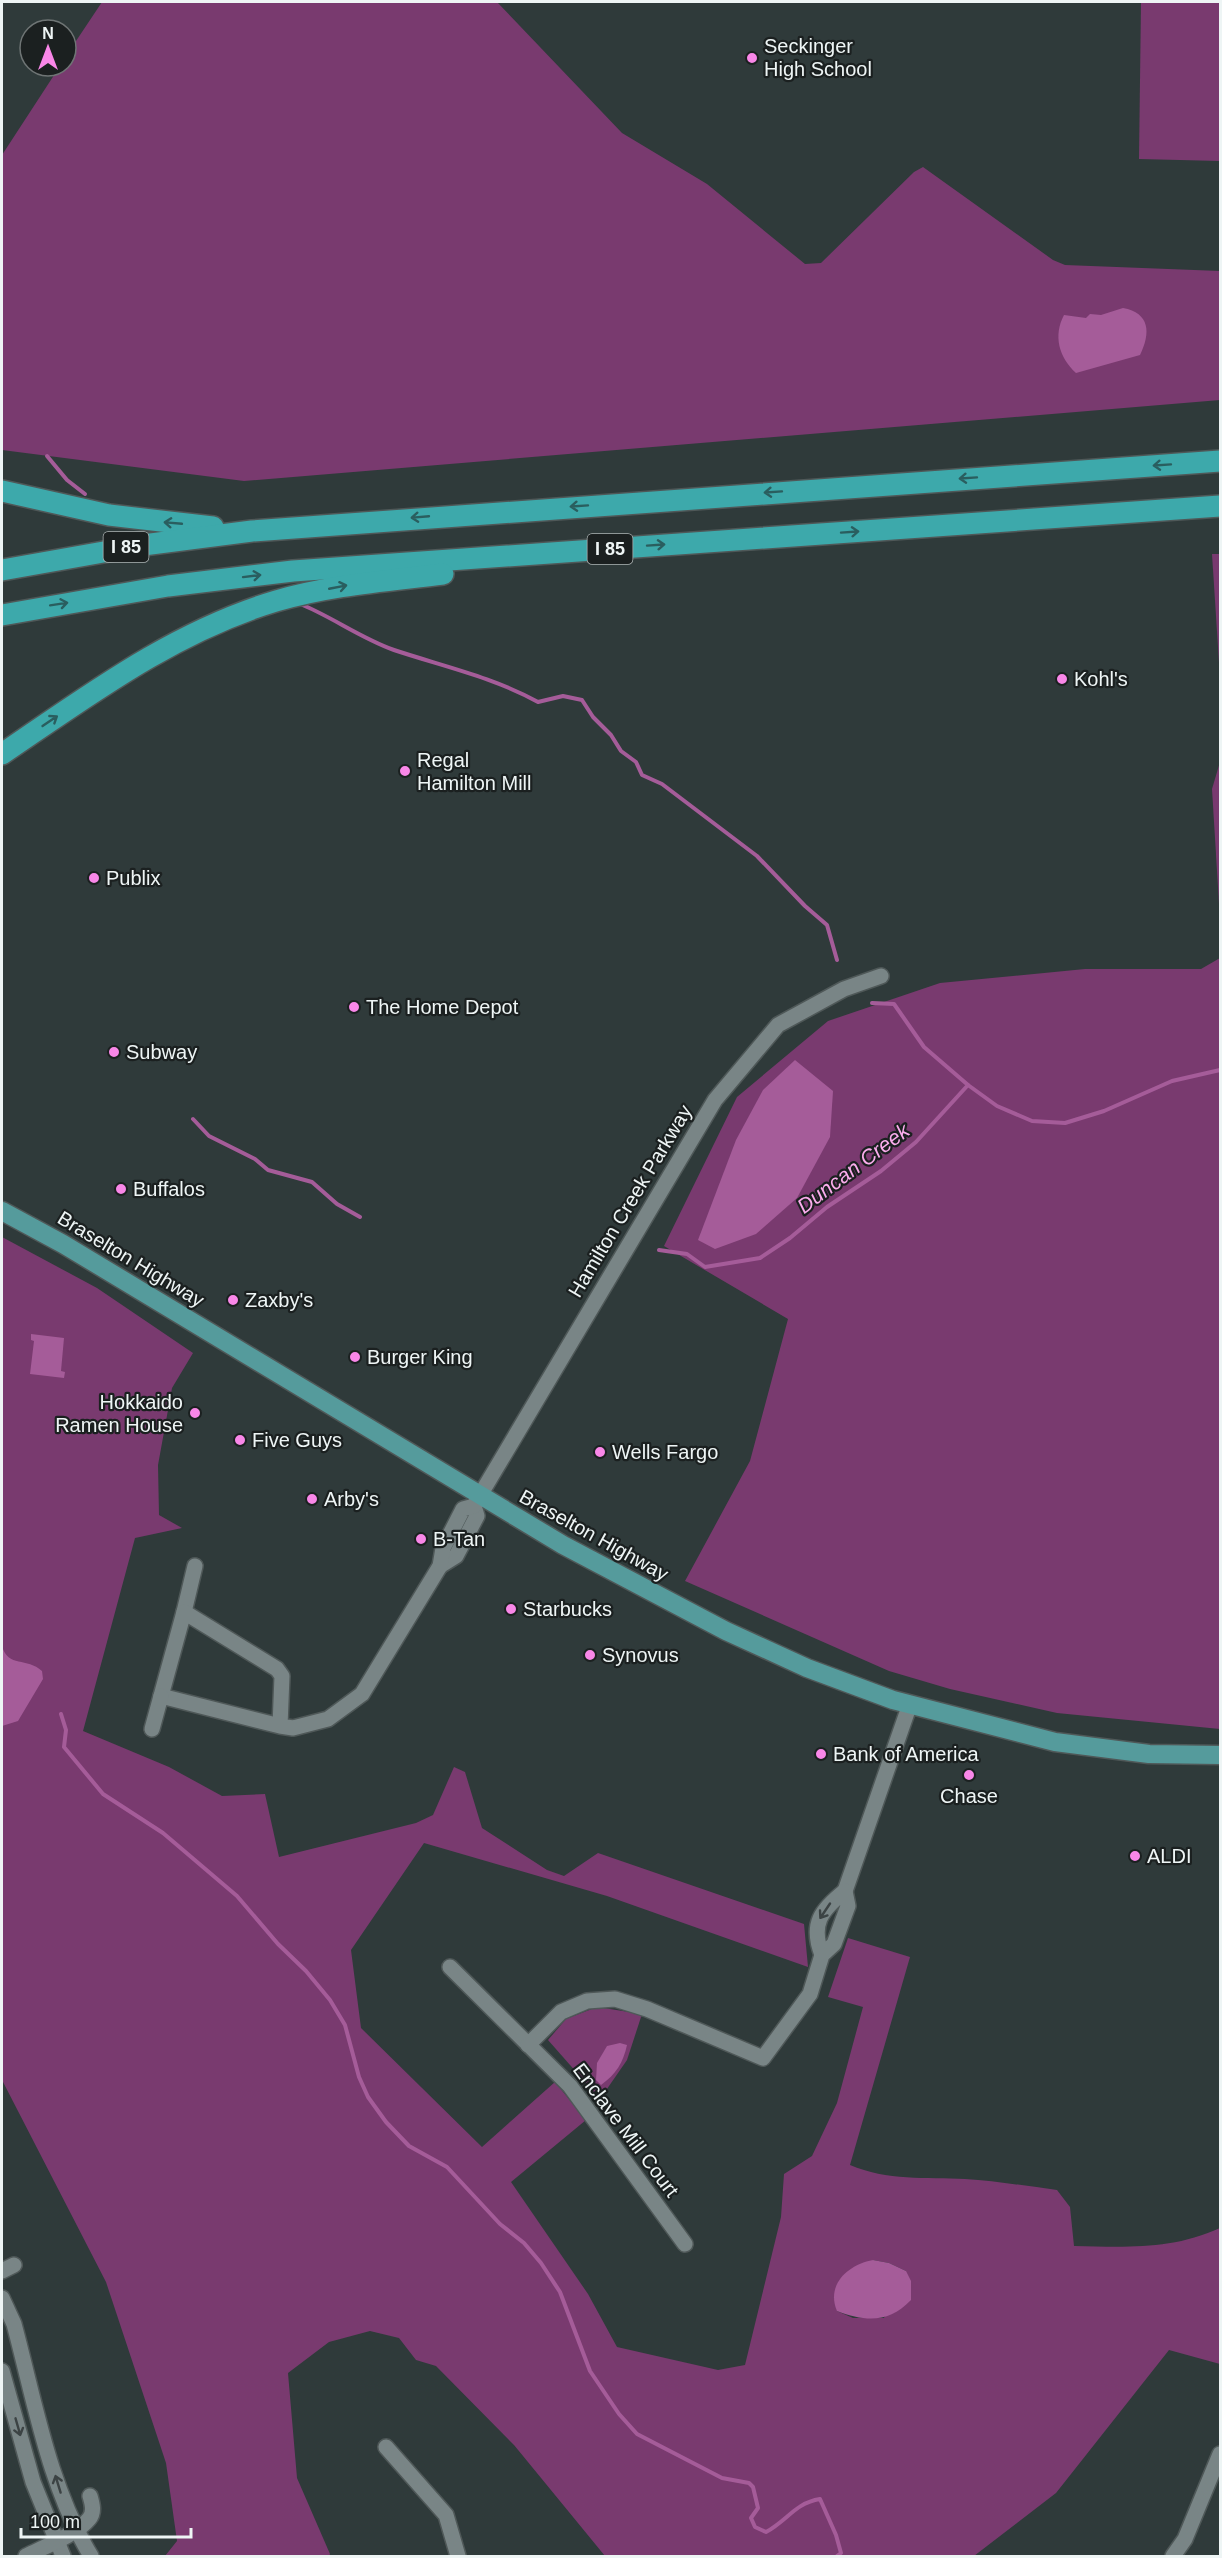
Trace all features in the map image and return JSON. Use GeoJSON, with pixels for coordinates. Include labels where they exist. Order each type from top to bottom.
{"type":"FeatureCollection","features":[{"type":"Feature","properties":{"kind":"highway","name":"I 85"},"geometry":{"type":"LineString","coordinates":[[2,570],[133,546],[252,531],[1221,461]]}},
{"type":"Feature","properties":{"kind":"highway"},"geometry":{"type":"LineString","coordinates":[[2,491],[110,515],[252,531]]}},
{"type":"Feature","properties":{"kind":"highway","name":"I 85"},"geometry":{"type":"LineString","coordinates":[[2,615],[168,586],[293,571],[1221,506]]}},
{"type":"Feature","properties":{"kind":"highway"},"geometry":{"type":"LineString","coordinates":[[2,754],[145,658],[216,623],[269,603],[351,585],[487,569],[623,548]]}},
{"type":"Feature","properties":{"kind":"main road","name":"Braselton Highway"},"geometry":{"type":"LineString","coordinates":[[2,1212],[63,1244],[476,1501],[734,1635],[807,1668],[910,1704],[1055,1742],[1149,1754],[1221,1755]]}},
{"type":"Feature","properties":{"kind":"street","name":"Hamilton Creek Parkway"},"geometry":{"type":"LineString","coordinates":[[161,1696],[293,1728],[328,1719],[362,1694],[440,1566],[443,1548],[463,1509],[476,1501],[715,1100],[778,1025],[844,989],[880,976]]}},
{"type":"Feature","properties":{"kind":"street"},"geometry":{"type":"LineString","coordinates":[[152,1729],[195,1566]]}},
{"type":"Feature","properties":{"kind":"street"},"geometry":{"type":"LineString","coordinates":[[184,1612],[278,1669],[282,1676],[280,1726]]}},
{"type":"Feature","properties":{"kind":"street"},"geometry":{"type":"LineString","coordinates":[[528,2045],[561,2012],[588,2001],[615,1999],[647,2009],[763,2058],[810,1994],[822,1955],[834,1944],[848,1906],[845,1891],[910,1704]]}},
{"type":"Feature","properties":{"kind":"street"},"geometry":{"type":"LineString","coordinates":[[822,1955],[817,1942],[820,1916],[828,1905],[845,1891]]}},
{"type":"Feature","properties":{"kind":"street","name":"Enclave Mill Court"},"geometry":{"type":"LineString","coordinates":[[450,1967],[570,2086],[685,2244]]}},
{"type":"Feature","properties":{"kind":"street"},"geometry":{"type":"LineString","coordinates":[[2,2298],[14,2324],[61,2493],[76,2529],[91,2556]]}},
{"type":"Feature","properties":{"kind":"street"},"geometry":{"type":"LineString","coordinates":[[2,2371],[33,2482],[63,2556]]}},
{"type":"Feature","properties":{"kind":"street"},"geometry":{"type":"LineString","coordinates":[[386,2446],[446,2515],[458,2556]]}},
{"type":"Feature","properties":{"kind":"street"},"geometry":{"type":"LineString","coordinates":[[1173,2556],[1185,2539],[1221,2454]]}},
{"type":"Feature","properties":{"kind":"street"},"geometry":{"type":"LineString","coordinates":[[26,2556],[57,2541],[90,2518],[93,2509],[90,2496]]}},
{"type":"Feature","properties":{"kind":"shaded area"},"geometry":{"type":"Polygon","coordinates":[[[102,2],[497,2],[622,133],[707,184],[805,264],[821,263],[914,172],[923,167],[1053,260],[1065,265],[1220,271],[1220,400],[244,481],[2,450],[2,155],[52,78],[78,78],[78,38],[102,2]]]}},
{"type":"Feature","properties":{"kind":"shaded area"},"geometry":{"type":"Polygon","coordinates":[[[1141,2],[1220,2],[1220,161],[1139,159],[1141,2]]]}},
{"type":"Feature","properties":{"kind":"shaded area"},"geometry":{"type":"Polygon","coordinates":[[[1123,308],[1139,314],[1146,325],[1146,339],[1140,355],[1076,373],[1065,360],[1058,338],[1064,315],[1086,318],[1090,314],[1101,315],[1123,308]]]}},
{"type":"Feature","properties":{"kind":"shaded area"},"geometry":{"type":"Polygon","coordinates":[[[1212,554],[1220,554],[1220,678],[1212,554]]]}},
{"type":"Feature","properties":{"kind":"shaded area"},"geometry":{"type":"Polygon","coordinates":[[[1220,762],[1220,920],[1212,789],[1220,762]]]}},
{"type":"Feature","properties":{"kind":"shaded area"},"geometry":{"type":"Polygon","coordinates":[[[1220,958],[1220,1729],[1057,1713],[950,1689],[889,1671],[685,1581],[750,1461],[788,1319],[664,1246],[737,1097],[828,1021],[940,983],[1085,969],[1201,969],[1220,958]]]}},
{"type":"Feature","properties":{"kind":"shaded area"},"geometry":{"type":"Polygon","coordinates":[[[795,1060],[833,1091],[830,1137],[797,1198],[756,1234],[715,1249],[698,1240],[736,1140],[763,1090],[795,1060]]]}},
{"type":"Feature","properties":{"kind":"shaded area"},"geometry":{"type":"Polygon","coordinates":[[[2,1237],[97,1288],[193,1353],[172,1388],[158,1465],[159,1515],[182,1528],[135,1538],[83,1731],[169,1767],[222,1796],[265,1794],[279,1857],[416,1823],[433,1815],[454,1767],[465,1772],[482,1828],[547,1870],[564,1876],[598,1853],[804,1924],[808,1967],[607,1896],[424,1843],[351,1950],[361,2028],[482,2147],[555,2082],[586,2120],[511,2182],[588,2294],[617,2347],[718,2370],[745,2365],[781,2217],[784,2174],[812,2156],[837,2103],[863,2007],[828,1997],[848,1938],[910,1957],[850,2165],[892,2176],[977,2180],[1057,2190],[1070,2207],[1074,2246],[1130,2247],[1166,2244],[1220,2228],[1220,2364],[1169,2350],[1056,2493],[974,2556],[605,2556],[514,2445],[436,2366],[416,2360],[399,2338],[370,2331],[329,2342],[288,2373],[297,2478],[329,2556],[165,2556],[177,2541],[166,2463],[106,2282],[2,2080],[2,1237]],[[873,2260],[837,2311],[853,2318],[884,2318],[906,2271],[889,2263],[873,2260]]]}},
{"type":"Feature","properties":{"kind":"shaded area"},"geometry":{"type":"Polygon","coordinates":[[[31,1334],[64,1338],[61,1371],[65,1372],[64,1378],[30,1374],[34,1341],[31,1340],[31,1334]]]}},
{"type":"Feature","properties":{"kind":"shaded area"},"geometry":{"type":"Polygon","coordinates":[[[2,1646],[5,1653],[13,1660],[30,1664],[42,1671],[43,1679],[18,1721],[2,1726],[2,1646]]]}},
{"type":"Feature","properties":{"kind":"shaded area"},"geometry":{"type":"Polygon","coordinates":[[[597,2007],[642,2014],[627,2060],[600,2099],[548,2040],[566,2019],[597,2007]]]}},
{"type":"Feature","properties":{"kind":"shaded area"},"geometry":{"type":"Polygon","coordinates":[[[620,2043],[627,2045],[621,2063],[611,2077],[601,2085],[596,2080],[597,2063],[607,2046],[620,2043]]]}},
{"type":"Feature","properties":{"kind":"shaded area"},"geometry":{"type":"Polygon","coordinates":[[[873,2260],[889,2263],[906,2271],[911,2281],[911,2300],[894,2313],[877,2318],[858,2317],[837,2311],[834,2293],[841,2278],[855,2266],[873,2260]]]}},
{"type":"Feature","properties":{"kind":"waterway"},"geometry":{"type":"LineString","coordinates":[[47,456],[67,480],[85,494]]}},
{"type":"Feature","properties":{"kind":"waterway"},"geometry":{"type":"LineString","coordinates":[[298,603],[381,645],[485,679],[538,702],[563,696],[582,700],[621,751],[636,762],[642,775],[662,784],[757,856],[805,906],[827,925],[837,960]]}},
{"type":"Feature","properties":{"kind":"waterway","name":"Duncan Creek"},"geometry":{"type":"LineString","coordinates":[[872,1003],[894,1004],[924,1047],[968,1085],[997,1106],[1032,1121],[1065,1123],[1104,1111],[1172,1081],[1220,1070]]}},
{"type":"Feature","properties":{"kind":"waterway","name":"Duncan Creek"},"geometry":{"type":"LineString","coordinates":[[659,1250],[687,1254],[705,1267],[760,1258],[790,1238],[827,1207],[881,1171],[916,1142],[968,1085]]}},
{"type":"Feature","properties":{"kind":"waterway","name":"Duncan Creek"},"geometry":{"type":"LineString","coordinates":[[193,1119],[209,1136],[255,1159],[268,1170],[312,1182],[337,1204],[360,1217]]}},
{"type":"Feature","properties":{"kind":"waterway"},"geometry":{"type":"LineString","coordinates":[[61,1714],[66,1730],[64,1747],[103,1794],[163,1833],[237,1896],[330,2000],[345,2025],[359,2077],[368,2097],[386,2122],[409,2146],[447,2167],[500,2224],[524,2243],[541,2263],[560,2292],[590,2371],[619,2414],[637,2434],[722,2478],[749,2483],[753,2487],[758,2508],[751,2518],[755,2527],[766,2532],[804,2504],[820,2499],[836,2535],[841,2553],[837,2556]]}},
{"type":"Feature","properties":{"kind":"place","name":"Seckinger High School"},"geometry":{"type":"Point","coordinates":[752,58]}},
{"type":"Feature","properties":{"kind":"place","name":"Kohl's"},"geometry":{"type":"Point","coordinates":[1062,679]}},
{"type":"Feature","properties":{"kind":"place","name":"Regal Hamilton Mill"},"geometry":{"type":"Point","coordinates":[405,771]}},
{"type":"Feature","properties":{"kind":"place","name":"Publix"},"geometry":{"type":"Point","coordinates":[94,878]}},
{"type":"Feature","properties":{"kind":"place","name":"The Home Depot"},"geometry":{"type":"Point","coordinates":[354,1007]}},
{"type":"Feature","properties":{"kind":"place","name":"Subway"},"geometry":{"type":"Point","coordinates":[114,1052]}},
{"type":"Feature","properties":{"kind":"place","name":"Buffalos"},"geometry":{"type":"Point","coordinates":[121,1189]}},
{"type":"Feature","properties":{"kind":"place","name":"Zaxby's"},"geometry":{"type":"Point","coordinates":[233,1300]}},
{"type":"Feature","properties":{"kind":"place","name":"Burger King"},"geometry":{"type":"Point","coordinates":[355,1357]}},
{"type":"Feature","properties":{"kind":"place","name":"Hokkaido Ramen House"},"geometry":{"type":"Point","coordinates":[195,1413]}},
{"type":"Feature","properties":{"kind":"place","name":"Five Guys"},"geometry":{"type":"Point","coordinates":[240,1440]}},
{"type":"Feature","properties":{"kind":"place","name":"Wells Fargo"},"geometry":{"type":"Point","coordinates":[600,1452]}},
{"type":"Feature","properties":{"kind":"place","name":"Arby's"},"geometry":{"type":"Point","coordinates":[312,1499]}},
{"type":"Feature","properties":{"kind":"place","name":"B-Tan"},"geometry":{"type":"Point","coordinates":[421,1539]}},
{"type":"Feature","properties":{"kind":"place","name":"Starbucks"},"geometry":{"type":"Point","coordinates":[511,1609]}},
{"type":"Feature","properties":{"kind":"place","name":"Synovus"},"geometry":{"type":"Point","coordinates":[590,1655]}},
{"type":"Feature","properties":{"kind":"place","name":"Bank of America"},"geometry":{"type":"Point","coordinates":[821,1754]}},
{"type":"Feature","properties":{"kind":"place","name":"Chase"},"geometry":{"type":"Point","coordinates":[969,1775]}},
{"type":"Feature","properties":{"kind":"place","name":"ALDI"},"geometry":{"type":"Point","coordinates":[1135,1856]}}]}
